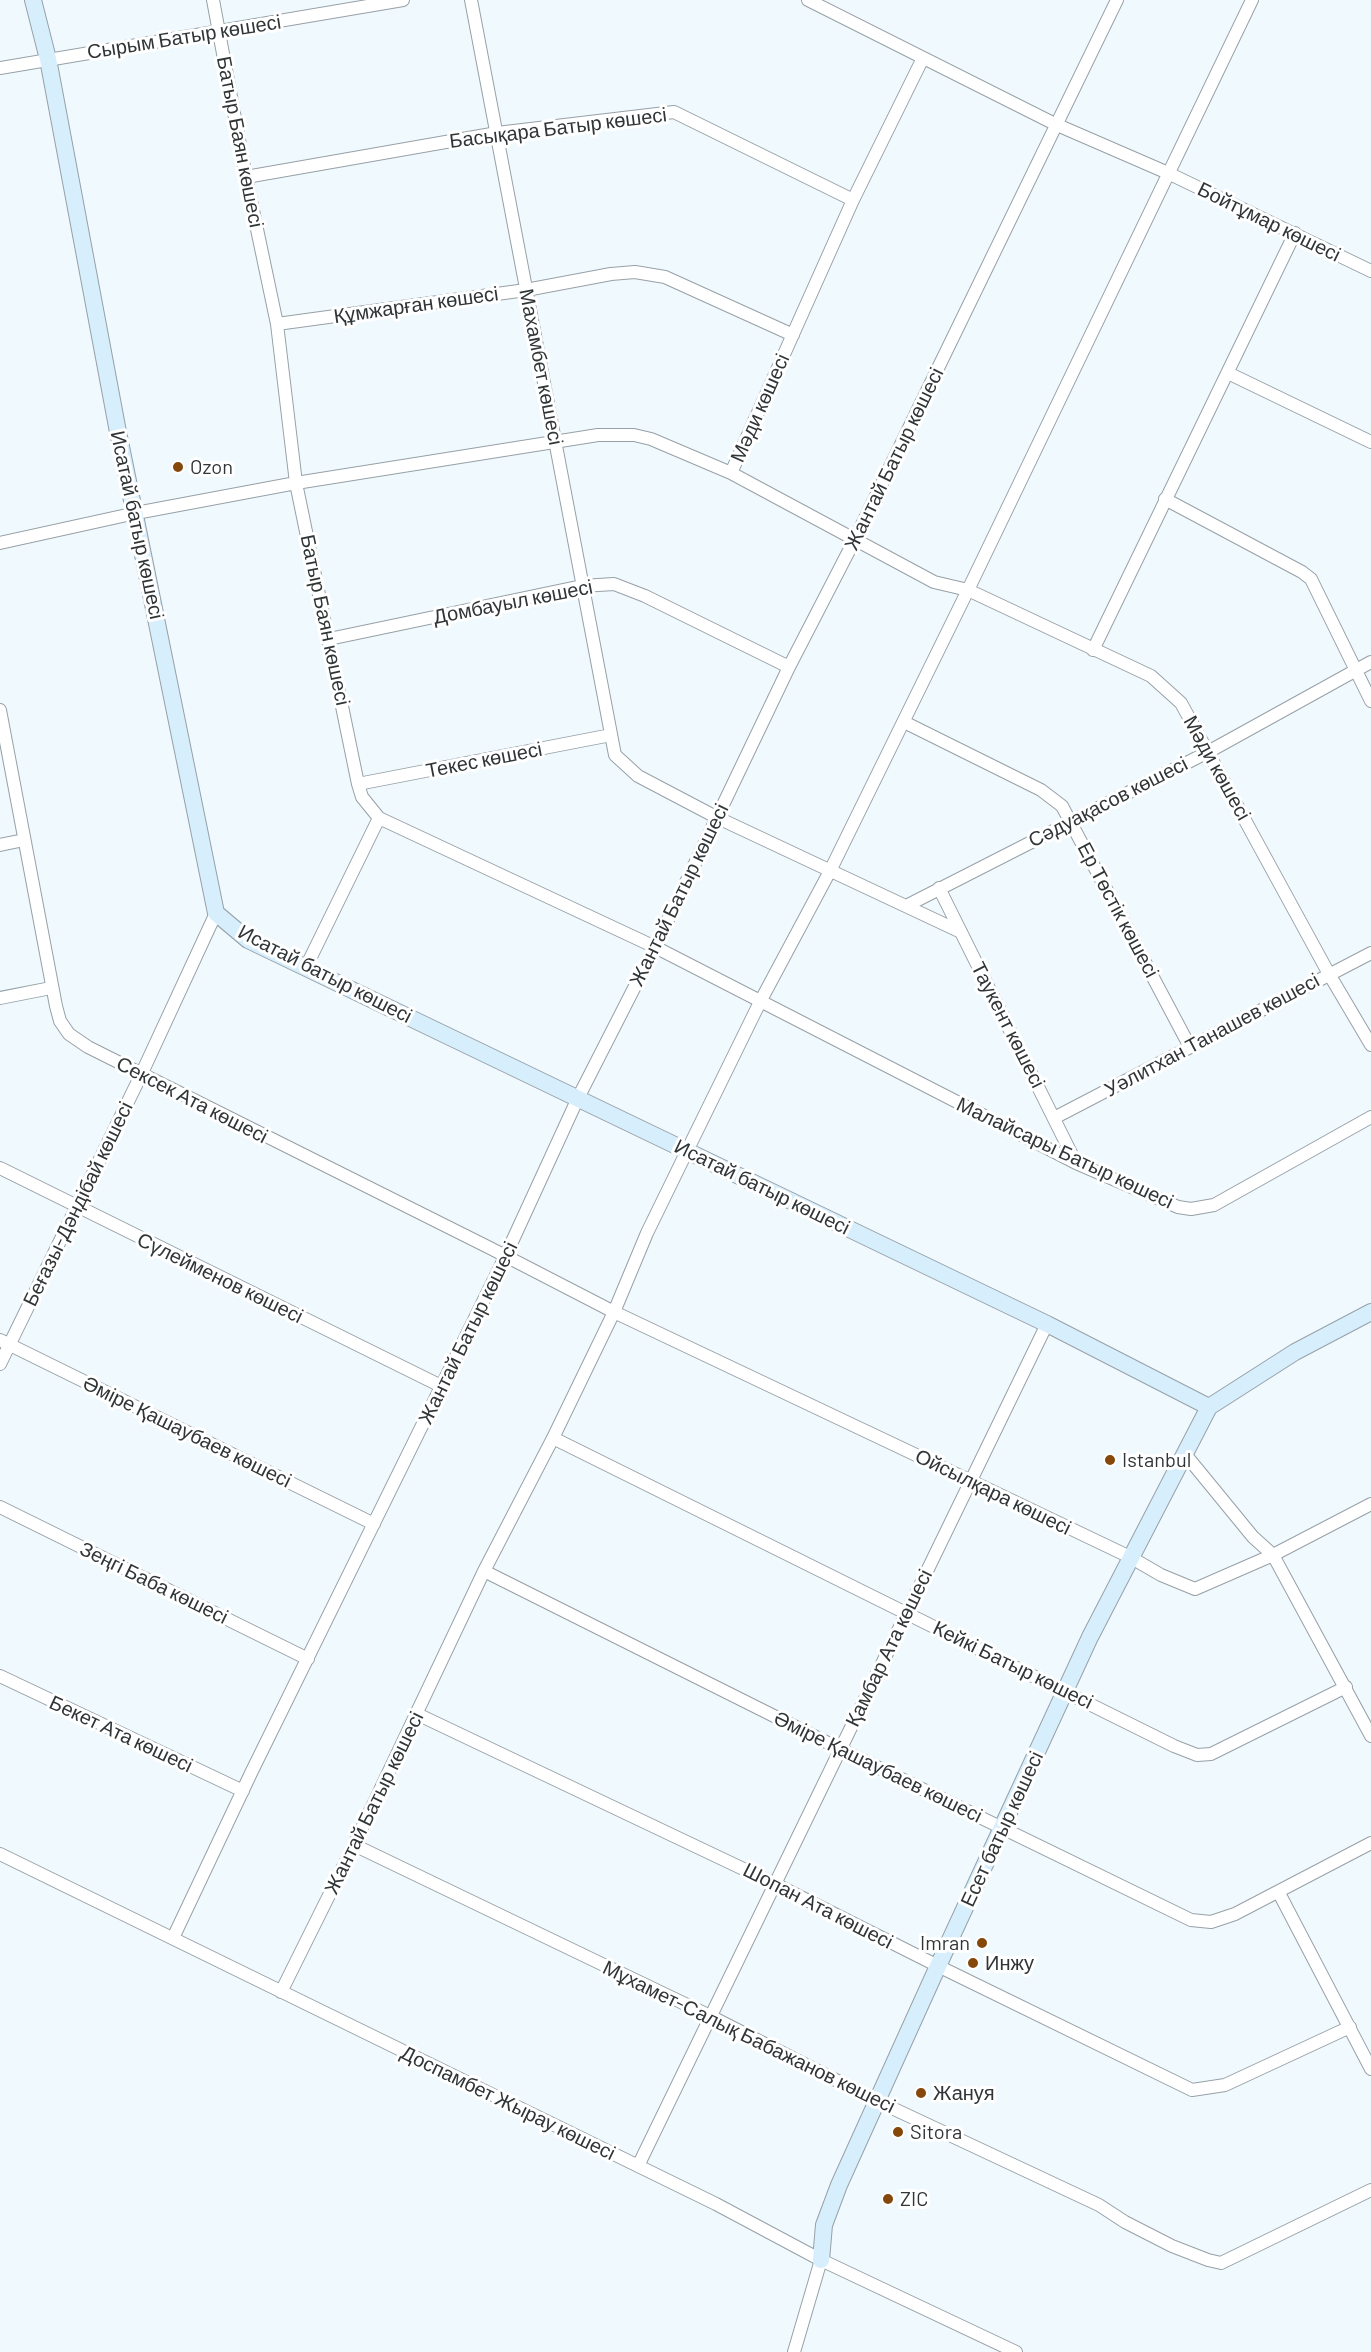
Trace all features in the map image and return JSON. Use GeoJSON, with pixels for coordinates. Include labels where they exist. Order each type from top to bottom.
{"type":"FeatureCollection","features":[{"type":"Feature","properties":{"kind":"street","name":"Исатай батыр көшесі"},"geometry":{"type":"LineString","coordinates":[[33,0],[48,58],[118,432],[216,913],[248,940],[1047,1324],[1209,1407]]}},
{"type":"Feature","properties":{"kind":"street","name":"Батыр Баян көшесі"},"geometry":{"type":"LineString","coordinates":[[213,0],[276,324],[296,483],[358,784],[362,797],[378,818]]}},
{"type":"Feature","properties":{"kind":"street","name":"Сырым Батыр көшесі"},"geometry":{"type":"LineString","coordinates":[[0,68],[48,58],[219,32],[403,0]]}},
{"type":"Feature","properties":{"kind":"street","name":"Махамбет көшесі"},"geometry":{"type":"LineString","coordinates":[[471,0],[615,754],[638,776],[716,818],[961,932]]}},
{"type":"Feature","properties":{"kind":"street","name":"Бойтұмар көшесі"},"geometry":{"type":"LineString","coordinates":[[808,0],[1055,124],[1168,173],[1371,271]]}},
{"type":"Feature","properties":{"kind":"street","name":"Жантай Батыр көшесі"},"geometry":{"type":"LineString","coordinates":[[173,1938],[506,1257],[578,1098],[655,947],[789,667],[855,539],[1117,0]]}},
{"type":"Feature","properties":{"kind":"street","name":"Жантай Батыр көшесі"},"geometry":{"type":"LineString","coordinates":[[281,1992],[354,1845],[484,1571],[553,1438],[614,1312],[647,1233],[760,1002],[830,871],[904,722],[1252,0]]}},
{"type":"Feature","properties":{"kind":"street","name":"Мәди көшесі"},"geometry":{"type":"LineString","coordinates":[[731,473],[853,200],[923,58]]}},
{"type":"Feature","properties":{"kind":"street","name":"Басықара Батыр көшесі"},"geometry":{"type":"LineString","coordinates":[[246,177],[496,133],[674,112],[853,200]]}},
{"type":"Feature","properties":{"kind":"street"},"geometry":{"type":"LineString","coordinates":[[1093,650],[1295,234]]}},
{"type":"Feature","properties":{"kind":"street","name":"Құмжарған көшесі"},"geometry":{"type":"LineString","coordinates":[[276,324],[526,290],[611,274],[635,272],[665,277],[793,335]]}},
{"type":"Feature","properties":{"kind":"street"},"geometry":{"type":"LineString","coordinates":[[1228,373],[1371,442]]}},
{"type":"Feature","properties":{"kind":"street","name":"Мәди көшесі"},"geometry":{"type":"LineString","coordinates":[[0,543],[136,513],[296,483],[598,435],[634,435],[651,439],[731,473],[934,582],[968,590],[1151,676],[1181,703],[1329,974],[1371,1045]]}},
{"type":"Feature","properties":{"kind":"street"},"geometry":{"type":"LineString","coordinates":[[1165,499],[1302,572],[1311,579],[1371,701]]}},
{"type":"Feature","properties":{"kind":"street","name":"Домбауыл көшесі"},"geometry":{"type":"LineString","coordinates":[[329,639],[582,586],[614,584],[789,667]]}},
{"type":"Feature","properties":{"kind":"street","name":"Сәдуақасов көшесі"},"geometry":{"type":"LineString","coordinates":[[906,906],[1208,752],[1371,662]]}},
{"type":"Feature","properties":{"kind":"street","name":"Сексек Ата көшесі"},"geometry":{"type":"LineString","coordinates":[[0,710],[51,988],[60,1020],[69,1034],[88,1047],[141,1075],[614,1312]]}},
{"type":"Feature","properties":{"kind":"street","name":"Ер Төстік көшесі"},"geometry":{"type":"LineString","coordinates":[[904,722],[1041,790],[1062,806],[1190,1047]]}},
{"type":"Feature","properties":{"kind":"street","name":"Текес көшесі"},"geometry":{"type":"LineString","coordinates":[[358,784],[611,735]]}},
{"type":"Feature","properties":{"kind":"street"},"geometry":{"type":"LineString","coordinates":[[306,967],[378,818],[655,947],[760,1002]]}},
{"type":"Feature","properties":{"kind":"street"},"geometry":{"type":"LineString","coordinates":[[0,845],[24,840]]}},
{"type":"Feature","properties":{"kind":"street","name":"Таукент көшесі"},"geometry":{"type":"LineString","coordinates":[[939,888],[1076,1163]]}},
{"type":"Feature","properties":{"kind":"street","name":"Беғазы-Дәндібай көшесі"},"geometry":{"type":"LineString","coordinates":[[0,1364],[5,1342],[77,1207],[216,913]]}},
{"type":"Feature","properties":{"kind":"street","name":"Уәлитхан Танашев көшесі"},"geometry":{"type":"LineString","coordinates":[[1054,1118],[1371,953]]}},
{"type":"Feature","properties":{"kind":"street"},"geometry":{"type":"LineString","coordinates":[[0,998],[51,988]]}},
{"type":"Feature","properties":{"kind":"street","name":"Малайсары Батыр көшесі"},"geometry":{"type":"LineString","coordinates":[[760,1002],[1076,1163],[1178,1207],[1191,1209],[1214,1204],[1371,1117]]}},
{"type":"Feature","properties":{"kind":"street","name":"Сүлейменов көшесі"},"geometry":{"type":"LineString","coordinates":[[0,1168],[441,1386]]}},
{"type":"Feature","properties":{"kind":"street","name":"Ойсылқара көшесі"},"geometry":{"type":"LineString","coordinates":[[614,1312],[971,1480],[1195,1590],[1273,1555],[1371,1504]]}},
{"type":"Feature","properties":{"kind":"street"},"geometry":{"type":"LineString","coordinates":[[1209,1407],[1294,1352],[1371,1312]]}},
{"type":"Feature","properties":{"kind":"street","name":"Қамбар Ата көшесі"},"geometry":{"type":"LineString","coordinates":[[638,2166],[1047,1324]]}},
{"type":"Feature","properties":{"kind":"street","name":"Әміре Қашаубаев көшесі"},"geometry":{"type":"LineString","coordinates":[[5,1342],[374,1524]]}},
{"type":"Feature","properties":{"kind":"street","name":"Есет батыр көшесі"},"geometry":{"type":"LineString","coordinates":[[821,2260],[824,2225],[938,1966],[1090,1637],[1209,1407]]}},
{"type":"Feature","properties":{"kind":"street","name":"Кейкі Батыр көшесі"},"geometry":{"type":"LineString","coordinates":[[553,1438],[1174,1746],[1197,1755],[1212,1754],[1346,1687]]}},
{"type":"Feature","properties":{"kind":"street"},"geometry":{"type":"LineString","coordinates":[[1185,1454],[1253,1536],[1273,1555],[1371,1736]]}},
{"type":"Feature","properties":{"kind":"street","name":"Зеңгі Баба көшесі"},"geometry":{"type":"LineString","coordinates":[[0,1507],[308,1659]]}},
{"type":"Feature","properties":{"kind":"street","name":"Әміре Қашаубаев көшесі"},"geometry":{"type":"LineString","coordinates":[[484,1571],[840,1749],[1191,1920],[1211,1922],[1235,1914],[1371,1844]]}},
{"type":"Feature","properties":{"kind":"street","name":"Бекет Ата көшесі"},"geometry":{"type":"LineString","coordinates":[[0,1676],[243,1791]]}},
{"type":"Feature","properties":{"kind":"street","name":"Шопан Ата көшесі"},"geometry":{"type":"LineString","coordinates":[[417,1714],[776,1884],[1192,2090],[1225,2085],[1350,2027]]}},
{"type":"Feature","properties":{"kind":"street","name":"Мұхамет-Салық Бабажанов көшесі"},"geometry":{"type":"LineString","coordinates":[[354,1845],[710,2016],[877,2101],[1099,2205],[1125,2222],[1172,2246],[1208,2260],[1221,2263],[1371,2190]]}},
{"type":"Feature","properties":{"kind":"street","name":"Доспамбет Жырау көшесі"},"geometry":{"type":"LineString","coordinates":[[0,1854],[716,2204],[821,2260],[1016,2352]]}},
{"type":"Feature","properties":{"kind":"street"},"geometry":{"type":"LineString","coordinates":[[1279,1893],[1371,2069]]}},
{"type":"Feature","properties":{"kind":"street"},"geometry":{"type":"LineString","coordinates":[[794,2352],[821,2260]]}},
{"type":"Feature","properties":{"kind":"place","name":"Ozon"},"geometry":{"type":"Point","coordinates":[178,467]}},
{"type":"Feature","properties":{"kind":"place","name":"Istanbul"},"geometry":{"type":"Point","coordinates":[1110,1460]}},
{"type":"Feature","properties":{"kind":"place","name":"Imran"},"geometry":{"type":"Point","coordinates":[982,1943]}},
{"type":"Feature","properties":{"kind":"place","name":"Инжу"},"geometry":{"type":"Point","coordinates":[973,1963]}},
{"type":"Feature","properties":{"kind":"place","name":"Жануя"},"geometry":{"type":"Point","coordinates":[921,2093]}},
{"type":"Feature","properties":{"kind":"place","name":"Sitora"},"geometry":{"type":"Point","coordinates":[898,2132]}},
{"type":"Feature","properties":{"kind":"place","name":"ZIC"},"geometry":{"type":"Point","coordinates":[888,2199]}}]}
